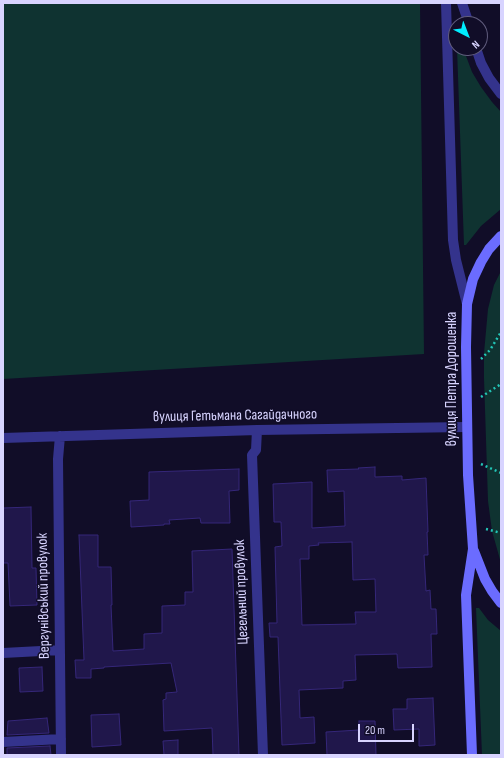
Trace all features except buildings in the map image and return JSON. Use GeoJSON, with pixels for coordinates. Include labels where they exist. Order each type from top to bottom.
{"type":"FeatureCollection","features":[{"type":"Feature","properties":{"kind":"main road"},"geometry":{"type":"LineString","coordinates":[[467,304],[473,279],[481,262],[489,249],[501,236]]}},
{"type":"Feature","properties":{"kind":"main road","name":"вулиця Петра Дорошенка"},"geometry":{"type":"LineString","coordinates":[[467,304],[466,347],[468,475],[474,549],[466,595],[472,755]]}},
{"type":"Feature","properties":{"kind":"main road"},"geometry":{"type":"LineString","coordinates":[[474,549],[485,579],[501,603]]}},
{"type":"Feature","properties":{"kind":"street","name":"вулиця Петра Дорошенка"},"geometry":{"type":"LineString","coordinates":[[446,3],[453,240],[456,260],[467,304]]}},
{"type":"Feature","properties":{"kind":"street"},"geometry":{"type":"LineString","coordinates":[[462,3],[466,16]]}},
{"type":"Feature","properties":{"kind":"street"},"geometry":{"type":"LineString","coordinates":[[479,56],[489,78],[501,94]]}},
{"type":"Feature","properties":{"kind":"street","name":"вулиця Гетьмана Сагайдачного"},"geometry":{"type":"LineString","coordinates":[[3,438],[257,430],[467,427]]}},
{"type":"Feature","properties":{"kind":"street","name":"Цегельний провулок"},"geometry":{"type":"LineString","coordinates":[[257,430],[256,450],[252,455],[263,755]]}},
{"type":"Feature","properties":{"kind":"street","name":"Вергунівський провулок"},"geometry":{"type":"LineString","coordinates":[[60,436],[58,459],[61,755]]}},
{"type":"Feature","properties":{"kind":"street"},"geometry":{"type":"LineString","coordinates":[[3,653],[60,650]]}},
{"type":"Feature","properties":{"kind":"street"},"geometry":{"type":"LineString","coordinates":[[3,742],[61,739]]}},
{"type":"Feature","properties":{"kind":"path"},"geometry":{"type":"LineString","coordinates":[[484,356],[490,350],[501,332]]}},
{"type":"Feature","properties":{"kind":"path"},"geometry":{"type":"LineString","coordinates":[[484,395],[501,384]]}},
{"type":"Feature","properties":{"kind":"path"},"geometry":{"type":"LineString","coordinates":[[487,467],[501,473]]}},
{"type":"Feature","properties":{"kind":"path"},"geometry":{"type":"LineString","coordinates":[[492,531],[501,533]]}},
{"type":"Feature","properties":{"kind":"green space"},"geometry":{"type":"Polygon","coordinates":[[[3,3],[420,3],[424,354],[3,379],[3,3]]]}},
{"type":"Feature","properties":{"kind":"green space"},"geometry":{"type":"Polygon","coordinates":[[[457,56],[466,56],[472,72],[481,87],[501,112],[501,209],[481,226],[466,245],[464,245],[457,56]]]}},
{"type":"Feature","properties":{"kind":"green space"},"geometry":{"type":"Polygon","coordinates":[[[501,271],[501,563],[492,531],[488,501],[484,353],[488,309],[494,285],[501,271]]]}},
{"type":"Feature","properties":{"kind":"green space"},"geometry":{"type":"Polygon","coordinates":[[[476,608],[479,608],[488,620],[501,631],[501,755],[482,755],[476,608]]]}}]}
